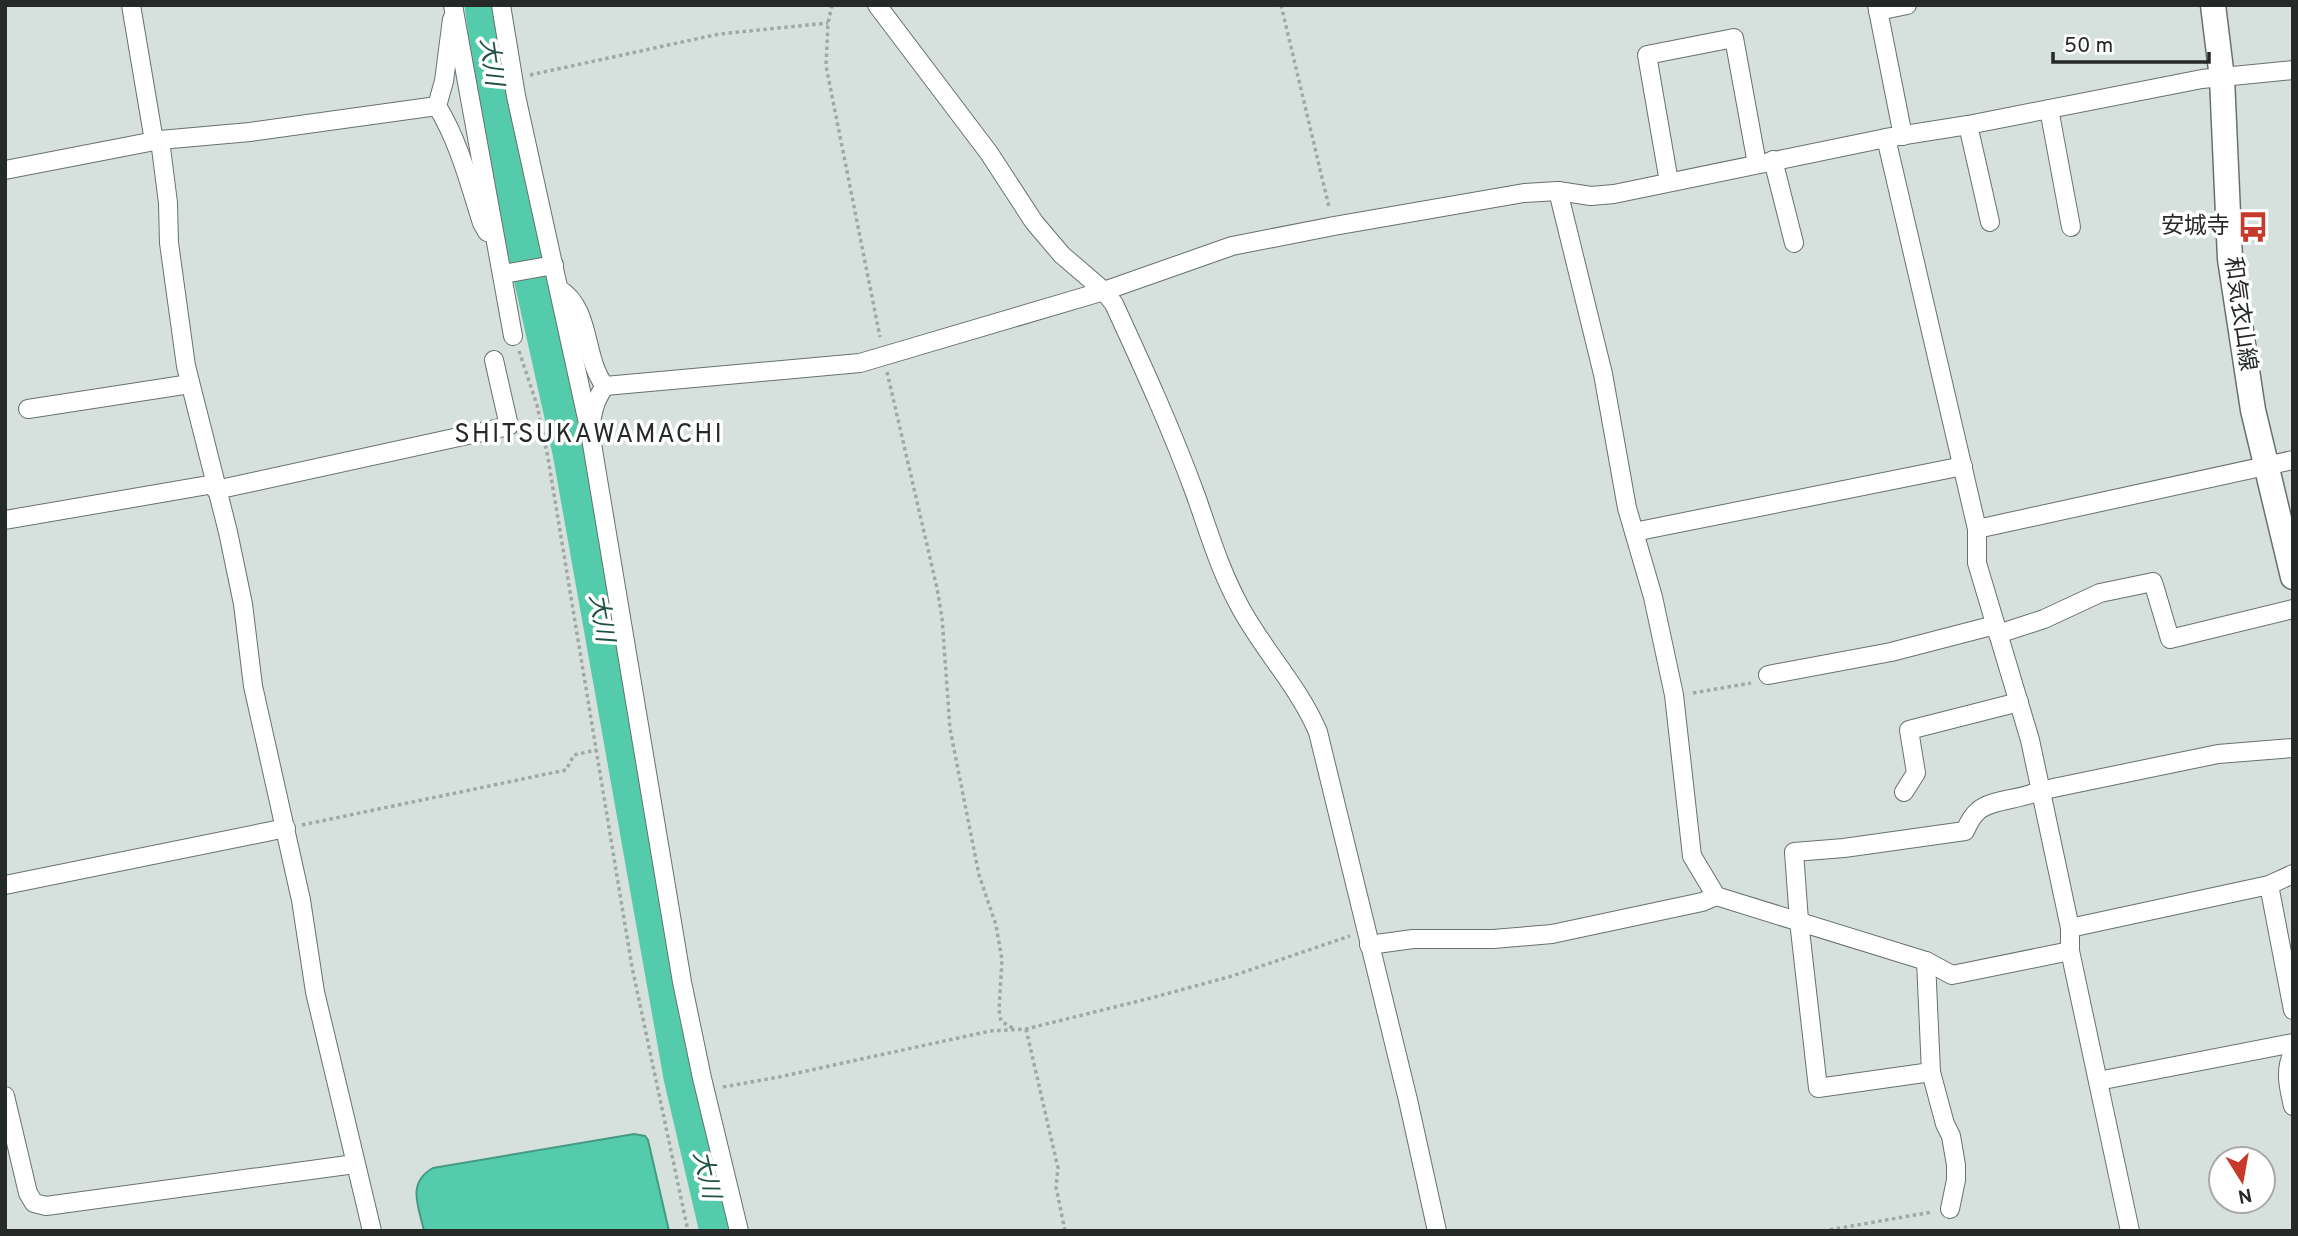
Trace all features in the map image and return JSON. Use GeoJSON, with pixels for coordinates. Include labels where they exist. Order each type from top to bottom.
{"type":"FeatureCollection","features":[{"type":"Feature","properties":{"kind":"main road","name":"和気衣山線"},"geometry":{"type":"LineString","coordinates":[[2213,5],[2222,78],[2230,259],[2253,410],[2293,577]]}},
{"type":"Feature","properties":{"kind":"street"},"geometry":{"type":"LineString","coordinates":[[131,5],[168,203],[169,243],[186,366],[243,604],[253,686],[301,900],[314,992],[372,1231]]}},
{"type":"Feature","properties":{"kind":"street"},"geometry":{"type":"LineString","coordinates":[[500,5],[551,266],[559,289],[575,373],[590,432],[682,982],[739,1231]]}},
{"type":"Feature","properties":{"kind":"street"},"geometry":{"type":"LineString","coordinates":[[877,5],[989,153],[1034,222],[1062,255],[1115,304],[1166,420],[1216,556],[1240,607],[1308,709],[1318,732],[1408,1100],[1437,1231]]}},
{"type":"Feature","properties":{"kind":"street"},"geometry":{"type":"LineString","coordinates":[[1908,5],[1878,8],[1894,137],[1977,529],[1977,563],[2030,740],[2070,929],[2070,951],[2130,1231]]}},
{"type":"Feature","properties":{"kind":"street"},"geometry":{"type":"LineString","coordinates":[[453,7],[444,81],[437,106],[455,138],[482,223],[507,273],[513,336]]}},
{"type":"Feature","properties":{"kind":"street"},"geometry":{"type":"LineString","coordinates":[[453,7],[498,253]]}},
{"type":"Feature","properties":{"kind":"street"},"geometry":{"type":"LineString","coordinates":[[1669,182],[1647,55],[1734,38],[1765,162],[1794,243]]}},
{"type":"Feature","properties":{"kind":"street"},"geometry":{"type":"LineString","coordinates":[[590,432],[595,399],[605,386],[860,363],[1104,291],[1232,246],[1524,193],[1558,191],[1591,197],[1614,194],[1765,162],[2202,79],[2293,70]]}},
{"type":"Feature","properties":{"kind":"street"},"geometry":{"type":"LineString","coordinates":[[5,170],[157,140],[250,132],[437,106]]}},
{"type":"Feature","properties":{"kind":"street"},"geometry":{"type":"LineString","coordinates":[[2049,109],[2071,227]]}},
{"type":"Feature","properties":{"kind":"street"},"geometry":{"type":"LineString","coordinates":[[1968,125],[1990,222]]}},
{"type":"Feature","properties":{"kind":"street"},"geometry":{"type":"LineString","coordinates":[[1558,191],[1603,374],[1628,508],[1653,597],[1674,695],[1692,856],[1716,896]]}},
{"type":"Feature","properties":{"kind":"street"},"geometry":{"type":"LineString","coordinates":[[507,273],[551,266]]}},
{"type":"Feature","properties":{"kind":"street"},"geometry":{"type":"LineString","coordinates":[[559,289],[570,296],[575,305],[589,342],[596,375],[605,386]]}},
{"type":"Feature","properties":{"kind":"street"},"geometry":{"type":"LineString","coordinates":[[5,520],[215,487],[509,426],[494,360]]}},
{"type":"Feature","properties":{"kind":"street"},"geometry":{"type":"LineString","coordinates":[[27,409],[190,384]]}},
{"type":"Feature","properties":{"kind":"street"},"geometry":{"type":"LineString","coordinates":[[1977,529],[2293,460]]}},
{"type":"Feature","properties":{"kind":"street"},"geometry":{"type":"LineString","coordinates":[[1634,532],[1963,466]]}},
{"type":"Feature","properties":{"kind":"street"},"geometry":{"type":"LineString","coordinates":[[1768,675],[1996,630],[2044,618],[2100,593],[2153,582],[2170,639],[2293,609]]}},
{"type":"Feature","properties":{"kind":"street"},"geometry":{"type":"LineString","coordinates":[[1904,792],[1916,773],[1909,730],[2019,702]]}},
{"type":"Feature","properties":{"kind":"street"},"geometry":{"type":"LineString","coordinates":[[1931,1072],[1818,1088],[1794,852],[1844,848],[1965,831],[1975,813],[1985,806],[2028,797],[2039,791],[2218,754],[2293,748]]}},
{"type":"Feature","properties":{"kind":"street"},"geometry":{"type":"LineString","coordinates":[[5,885],[286,828]]}},
{"type":"Feature","properties":{"kind":"street"},"geometry":{"type":"LineString","coordinates":[[2070,929],[2269,885],[2293,874]]}},
{"type":"Feature","properties":{"kind":"street"},"geometry":{"type":"LineString","coordinates":[[2269,885],[2293,1010]]}},
{"type":"Feature","properties":{"kind":"street"},"geometry":{"type":"LineString","coordinates":[[1367,938],[1493,939],[1552,934],[1702,902],[1716,896],[1926,961],[1952,975],[2070,951]]}},
{"type":"Feature","properties":{"kind":"street"},"geometry":{"type":"LineString","coordinates":[[1926,961],[1931,1072],[1945,1124],[1951,1136],[1956,1165],[1950,1209]]}},
{"type":"Feature","properties":{"kind":"street"},"geometry":{"type":"LineString","coordinates":[[2098,1081],[2293,1043]]}},
{"type":"Feature","properties":{"kind":"street"},"geometry":{"type":"LineString","coordinates":[[2293,1054],[2289,1060],[2288,1080],[2293,1106]]}},
{"type":"Feature","properties":{"kind":"street"},"geometry":{"type":"LineString","coordinates":[[5,1096],[28,1193],[34,1203],[46,1206],[355,1164]]}},
{"type":"Feature","properties":{"kind":"path"},"geometry":{"type":"LineString","coordinates":[[832,5],[828,23],[826,66],[883,356],[937,588],[942,618],[950,729],[977,865],[996,925],[1002,960],[1000,1021],[1014,1028]]}},
{"type":"Feature","properties":{"kind":"path"},"geometry":{"type":"LineString","coordinates":[[1281,5],[1334,226]]}},
{"type":"Feature","properties":{"kind":"path"},"geometry":{"type":"LineString","coordinates":[[530,75],[719,34],[828,23]]}},
{"type":"Feature","properties":{"kind":"path"},"geometry":{"type":"LineString","coordinates":[[513,336],[537,405],[548,458],[632,967],[688,1231]]}},
{"type":"Feature","properties":{"kind":"path"},"geometry":{"type":"LineString","coordinates":[[1674,695],[1723,690],[1751,684],[1768,675]]}},
{"type":"Feature","properties":{"kind":"path"},"geometry":{"type":"LineString","coordinates":[[286,828],[566,770],[574,755],[596,750]]}},
{"type":"Feature","properties":{"kind":"path"},"geometry":{"type":"LineString","coordinates":[[715,1080],[723,1087],[990,1031],[1026,1029],[1367,938]]}},
{"type":"Feature","properties":{"kind":"path"},"geometry":{"type":"LineString","coordinates":[[1026,1029],[1058,1168],[1056,1187],[1065,1231]]}},
{"type":"Feature","properties":{"kind":"path"},"geometry":{"type":"LineString","coordinates":[[1823,1231],[1950,1209]]}},
{"type":"Feature","properties":{"kind":"shaded area"},"geometry":{"type":"Polygon","coordinates":[[[634,1134],[645,1136],[648,1140],[669,1231],[424,1231],[416,1196],[417,1188],[425,1174],[433,1168],[634,1134]]]}},
{"type":"Feature","properties":{"kind":"waterway","name":"大川"},"geometry":{"type":"LineString","coordinates":[[483,5],[499,129],[571,452],[682,1077],[718,1231]]}},
{"type":"Feature","properties":{"kind":"place","name":"安城寺"},"geometry":{"type":"Point","coordinates":[2253,227]}},
{"type":"Feature","properties":{"kind":"district","name":"SHITSUKAWAMACHI"},"geometry":{"type":"Point","coordinates":[589,435]}}]}
